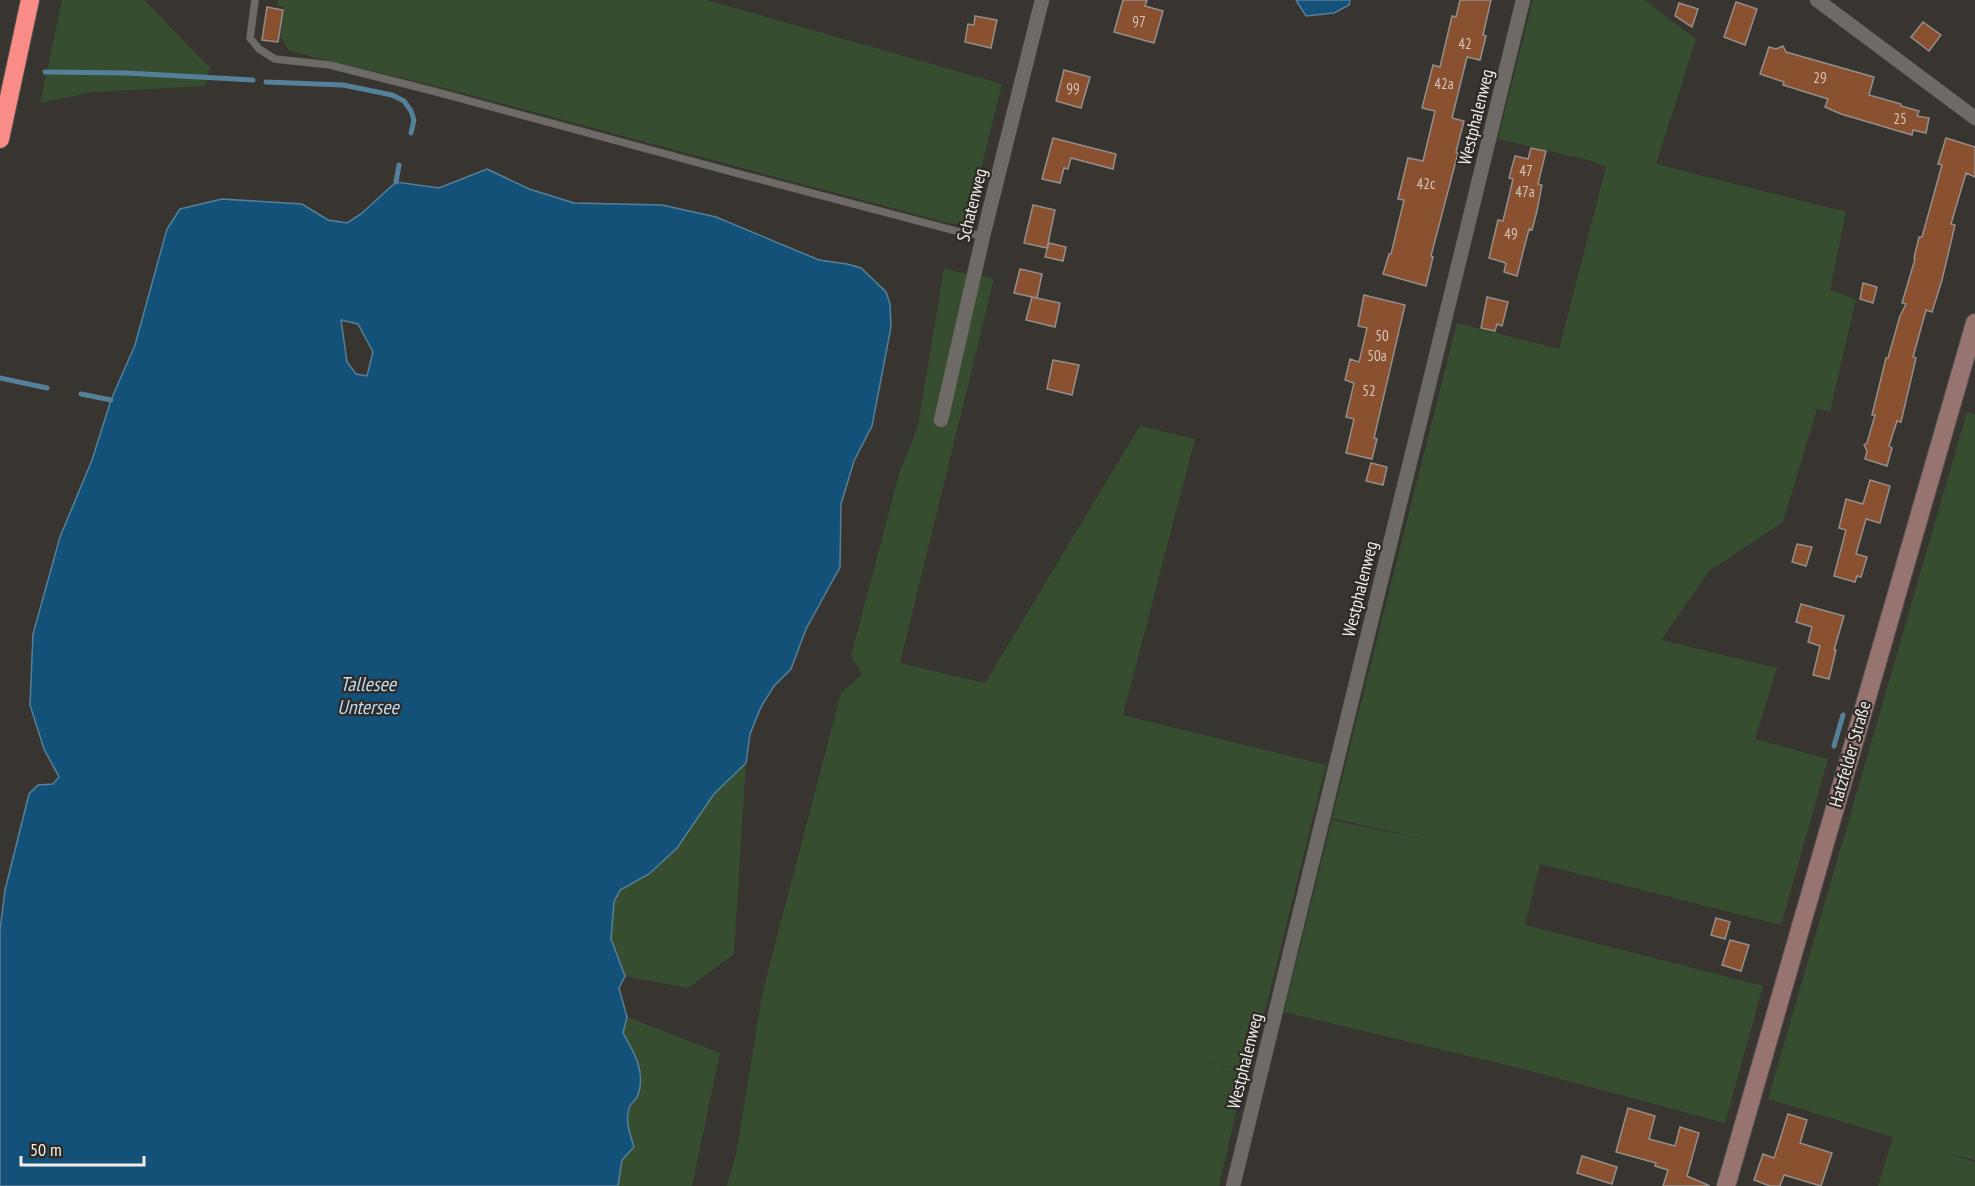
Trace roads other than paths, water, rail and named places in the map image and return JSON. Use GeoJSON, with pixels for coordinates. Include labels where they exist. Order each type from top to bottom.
{"type":"FeatureCollection","features":[{"type":"Feature","properties":{"kind":"highway"},"geometry":{"type":"LineString","coordinates":[[0,139],[30,0]]}},
{"type":"Feature","properties":{"kind":"street","name":"Schatenweg"},"geometry":{"type":"LineString","coordinates":[[941,420],[983,236],[1042,0]]}},
{"type":"Feature","properties":{"kind":"street","name":"Westphalenweg"},"geometry":{"type":"LineString","coordinates":[[1233,1186],[1523,0]]}},
{"type":"Feature","properties":{"kind":"street"},"geometry":{"type":"LineString","coordinates":[[1816,0],[1975,118]]}},
{"type":"Feature","properties":{"kind":"street","name":"Hatzfelder Straße"},"geometry":{"type":"LineString","coordinates":[[1726,1186],[1975,322]]}},
{"type":"Feature","properties":{"kind":"lane"},"geometry":{"type":"LineString","coordinates":[[255,0],[250,38],[259,49],[275,59],[330,65],[956,231],[983,236]]}},
{"type":"Feature","properties":{"kind":"water"},"geometry":{"type":"Polygon","coordinates":[[[1296,0],[1350,0],[1349,5],[1334,13],[1306,16],[1296,0]]]}},
{"type":"Feature","properties":{"kind":"water","name":"Tallesee Untersee"},"geometry":{"type":"Polygon","coordinates":[[[487,169],[529,189],[574,203],[662,205],[716,217],[819,260],[861,268],[886,292],[890,304],[891,327],[872,426],[854,461],[841,504],[840,567],[806,629],[791,669],[774,686],[761,707],[750,734],[746,763],[714,794],[677,848],[649,874],[620,890],[614,902],[611,939],[625,976],[619,988],[627,1017],[623,1033],[638,1062],[641,1078],[637,1098],[628,1111],[628,1127],[634,1147],[622,1160],[618,1186],[0,1186],[0,930],[5,890],[29,794],[38,785],[53,784],[59,777],[44,749],[30,705],[33,634],[60,537],[92,460],[111,400],[135,345],[167,229],[180,209],[222,199],[302,204],[328,220],[347,223],[361,214],[396,182],[439,188],[487,169]],[[341,320],[347,362],[356,374],[367,376],[373,352],[358,324],[341,320]]]}},
{"type":"Feature","properties":{"kind":"waterway"},"geometry":{"type":"LineString","coordinates":[[45,72],[127,73],[253,80]]}},
{"type":"Feature","properties":{"kind":"waterway"},"geometry":{"type":"LineString","coordinates":[[266,82],[343,85],[392,95],[404,101],[411,111],[414,120],[411,133]]}},
{"type":"Feature","properties":{"kind":"waterway"},"geometry":{"type":"LineString","coordinates":[[396,182],[399,165]]}},
{"type":"Feature","properties":{"kind":"waterway"},"geometry":{"type":"LineString","coordinates":[[0,378],[47,388]]}},
{"type":"Feature","properties":{"kind":"waterway"},"geometry":{"type":"LineString","coordinates":[[81,394],[111,400]]}},
{"type":"Feature","properties":{"kind":"waterway"},"geometry":{"type":"LineString","coordinates":[[1834,746],[1843,715]]}}]}
